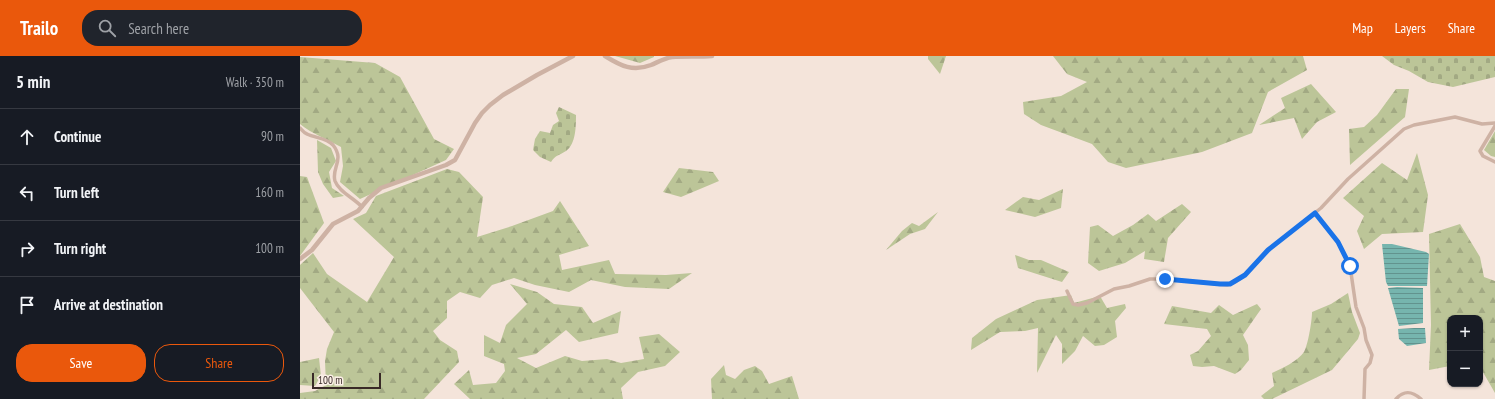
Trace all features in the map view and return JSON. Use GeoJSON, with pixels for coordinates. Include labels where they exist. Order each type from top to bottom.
{"type":"FeatureCollection","features":[{"type":"Feature","properties":{"kind":"street"},"geometry":{"type":"LineString","coordinates":[[300,259],[312,250],[333,224],[358,211],[380,188],[446,165],[455,160],[482,113],[490,105],[503,95],[573,56]]}},
{"type":"Feature","properties":{"kind":"street"},"geometry":{"type":"LineString","coordinates":[[605,56],[622,66],[636,69],[673,57],[712,56]]}},
{"type":"Feature","properties":{"kind":"street"},"geometry":{"type":"LineString","coordinates":[[1067,291],[1073,304],[1078,305],[1086,303],[1114,289],[1150,279],[1230,284],[1245,275],[1268,250],[1321,208],[1348,179],[1404,129],[1414,125],[1455,117],[1482,124],[1495,123]]}},
{"type":"Feature","properties":{"kind":"street"},"geometry":{"type":"LineString","coordinates":[[1495,126],[1480,151],[1483,156],[1495,162]]}},
{"type":"Feature","properties":{"kind":"street"},"geometry":{"type":"LineString","coordinates":[[300,128],[307,134],[332,144],[338,160],[334,179],[337,185],[356,200],[362,207]]}},
{"type":"Feature","properties":{"kind":"street"},"geometry":{"type":"LineString","coordinates":[[1315,213],[1338,242],[1350,266],[1356,307],[1372,355],[1370,363],[1365,370],[1364,399]]}},
{"type":"Feature","properties":{"kind":"street"},"geometry":{"type":"LineString","coordinates":[[1396,399],[1404,393],[1411,392],[1421,399]]}},
{"type":"Feature","properties":{"kind":"green space"},"geometry":{"type":"Polygon","coordinates":[[[615,56],[654,56],[654,57],[640,63],[615,56]]]}},
{"type":"Feature","properties":{"kind":"green space"},"geometry":{"type":"Polygon","coordinates":[[[928,56],[946,56],[940,74],[928,59],[928,56]]]}},
{"type":"Feature","properties":{"kind":"green space"},"geometry":{"type":"Polygon","coordinates":[[[1053,56],[1303,56],[1307,70],[1268,92],[1252,133],[1202,152],[1126,168],[1108,162],[1092,144],[1041,125],[1024,114],[1023,102],[1061,96],[1087,82],[1067,74],[1053,56]]]}},
{"type":"Feature","properties":{"kind":"green space"},"geometry":{"type":"Polygon","coordinates":[[[1382,56],[1495,56],[1495,77],[1453,87],[1428,82],[1409,71],[1394,65],[1382,56]]]}},
{"type":"Feature","properties":{"kind":"green space"},"geometry":{"type":"Polygon","coordinates":[[[300,57],[375,63],[400,77],[434,139],[454,149],[446,160],[360,199],[340,182],[343,166],[341,147],[315,134],[300,124],[300,57]]]}},
{"type":"Feature","properties":{"kind":"green space"},"geometry":{"type":"Polygon","coordinates":[[[1311,84],[1336,112],[1317,122],[1302,139],[1294,118],[1259,125],[1285,108],[1281,98],[1311,84]]]}},
{"type":"Feature","properties":{"kind":"green space"},"geometry":{"type":"Polygon","coordinates":[[[1396,89],[1409,89],[1405,117],[1350,165],[1349,129],[1364,127],[1377,115],[1396,89]]]}},
{"type":"Feature","properties":{"kind":"green space"},"geometry":{"type":"Polygon","coordinates":[[[559,107],[576,115],[575,134],[569,148],[556,156],[551,162],[540,157],[533,150],[535,139],[540,131],[550,133],[553,125],[559,121],[556,113],[559,107]]]}},
{"type":"Feature","properties":{"kind":"green space"},"geometry":{"type":"Polygon","coordinates":[[[1495,131],[1495,157],[1491,156],[1484,150],[1495,131]]]}},
{"type":"Feature","properties":{"kind":"green space"},"geometry":{"type":"Polygon","coordinates":[[[317,140],[331,148],[336,161],[329,172],[332,188],[344,196],[333,198],[323,184],[318,172],[317,140]]]}},
{"type":"Feature","properties":{"kind":"green space"},"geometry":{"type":"Polygon","coordinates":[[[1417,153],[1428,195],[1423,232],[1382,234],[1364,249],[1357,231],[1364,216],[1343,198],[1382,163],[1407,180],[1417,153]]]}},
{"type":"Feature","properties":{"kind":"green space"},"geometry":{"type":"Polygon","coordinates":[[[679,168],[713,172],[719,181],[681,197],[663,192],[679,168]]]}},
{"type":"Feature","properties":{"kind":"green space"},"geometry":{"type":"Polygon","coordinates":[[[447,169],[459,172],[483,197],[477,237],[553,211],[560,201],[589,246],[559,255],[562,270],[609,260],[615,274],[666,275],[692,273],[669,289],[625,287],[591,280],[569,292],[535,285],[514,278],[492,285],[480,298],[460,292],[447,301],[447,318],[433,331],[440,340],[457,351],[459,362],[424,399],[300,399],[300,393],[315,391],[326,385],[325,361],[327,349],[334,332],[300,288],[300,265],[313,253],[327,274],[367,302],[394,257],[353,219],[366,213],[376,196],[447,169]]]}},
{"type":"Feature","properties":{"kind":"green space"},"geometry":{"type":"Polygon","coordinates":[[[300,176],[307,177],[324,223],[300,256],[300,176]]]}},
{"type":"Feature","properties":{"kind":"green space"},"geometry":{"type":"Polygon","coordinates":[[[1063,189],[1061,208],[1035,217],[1005,210],[1023,197],[1039,200],[1063,189]]]}},
{"type":"Feature","properties":{"kind":"green space"},"geometry":{"type":"Polygon","coordinates":[[[1182,204],[1191,212],[1168,238],[1164,262],[1144,259],[1145,251],[1125,263],[1099,271],[1088,263],[1090,227],[1098,225],[1113,236],[1133,225],[1148,214],[1156,221],[1182,204]]]}},
{"type":"Feature","properties":{"kind":"green space"},"geometry":{"type":"Polygon","coordinates":[[[938,212],[925,229],[910,234],[886,250],[902,231],[912,223],[919,226],[938,212]]]}},
{"type":"Feature","properties":{"kind":"green space"},"geometry":{"type":"Polygon","coordinates":[[[1460,224],[1480,257],[1484,277],[1495,281],[1495,393],[1483,372],[1483,315],[1447,315],[1447,367],[1429,370],[1431,325],[1429,234],[1460,224]]]}},
{"type":"Feature","properties":{"kind":"green space"},"geometry":{"type":"Polygon","coordinates":[[[1015,255],[1029,260],[1041,260],[1069,272],[1062,282],[1018,268],[1015,255]]]}},
{"type":"Feature","properties":{"kind":"green space"},"geometry":{"type":"Polygon","coordinates":[[[510,284],[537,292],[554,304],[582,307],[593,323],[621,311],[618,333],[579,342],[566,330],[536,354],[517,358],[536,368],[565,356],[582,361],[607,359],[621,363],[644,359],[639,337],[659,334],[680,352],[665,366],[638,372],[621,388],[623,399],[470,399],[454,384],[469,370],[473,385],[496,383],[505,371],[504,364],[484,356],[484,335],[500,343],[506,325],[527,304],[510,284]]]}},
{"type":"Feature","properties":{"kind":"green space"},"geometry":{"type":"Polygon","coordinates":[[[1348,293],[1352,312],[1360,333],[1358,339],[1332,370],[1272,399],[1264,399],[1261,396],[1274,386],[1272,373],[1294,362],[1304,352],[1310,333],[1312,312],[1331,304],[1348,293]]]}},
{"type":"Feature","properties":{"kind":"green space"},"geometry":{"type":"Polygon","coordinates":[[[1071,295],[1074,303],[1100,296],[1107,308],[1125,304],[1126,308],[1115,321],[1117,337],[1104,345],[1095,346],[1083,336],[1075,351],[1062,364],[1062,344],[1056,335],[1037,373],[1038,328],[1025,331],[1000,332],[971,350],[972,338],[996,319],[1037,300],[1071,295]]]}},
{"type":"Feature","properties":{"kind":"green space"},"geometry":{"type":"Polygon","coordinates":[[[1257,304],[1261,309],[1243,335],[1248,345],[1249,360],[1241,370],[1235,374],[1214,366],[1193,366],[1190,355],[1198,351],[1211,336],[1207,329],[1164,324],[1172,306],[1211,313],[1219,305],[1233,315],[1257,304]]]}},
{"type":"Feature","properties":{"kind":"green space"},"geometry":{"type":"Polygon","coordinates":[[[319,358],[321,376],[315,386],[300,385],[300,362],[319,358]]]}},
{"type":"Feature","properties":{"kind":"green space"},"geometry":{"type":"Polygon","coordinates":[[[724,365],[726,375],[735,379],[744,370],[755,366],[762,371],[769,384],[792,376],[799,399],[712,399],[711,379],[724,365]]]}},
{"type":"Feature","properties":{"kind":"water"},"geometry":{"type":"Polygon","coordinates":[[[1382,244],[1392,244],[1429,254],[1427,286],[1388,286],[1386,282],[1382,244]]]}},
{"type":"Feature","properties":{"kind":"water"},"geometry":{"type":"Polygon","coordinates":[[[1388,288],[1423,288],[1423,323],[1399,326],[1388,288]]]}},
{"type":"Feature","properties":{"kind":"water"},"geometry":{"type":"Polygon","coordinates":[[[1425,328],[1426,343],[1407,346],[1399,339],[1398,329],[1425,328]]]}},
{"type":"Feature","properties":{"kind":"route"},"geometry":{"type":"LineString","coordinates":[[1165,279],[1227,285],[1238,281],[1268,250],[1315,213],[1338,242],[1350,266]]}}]}
